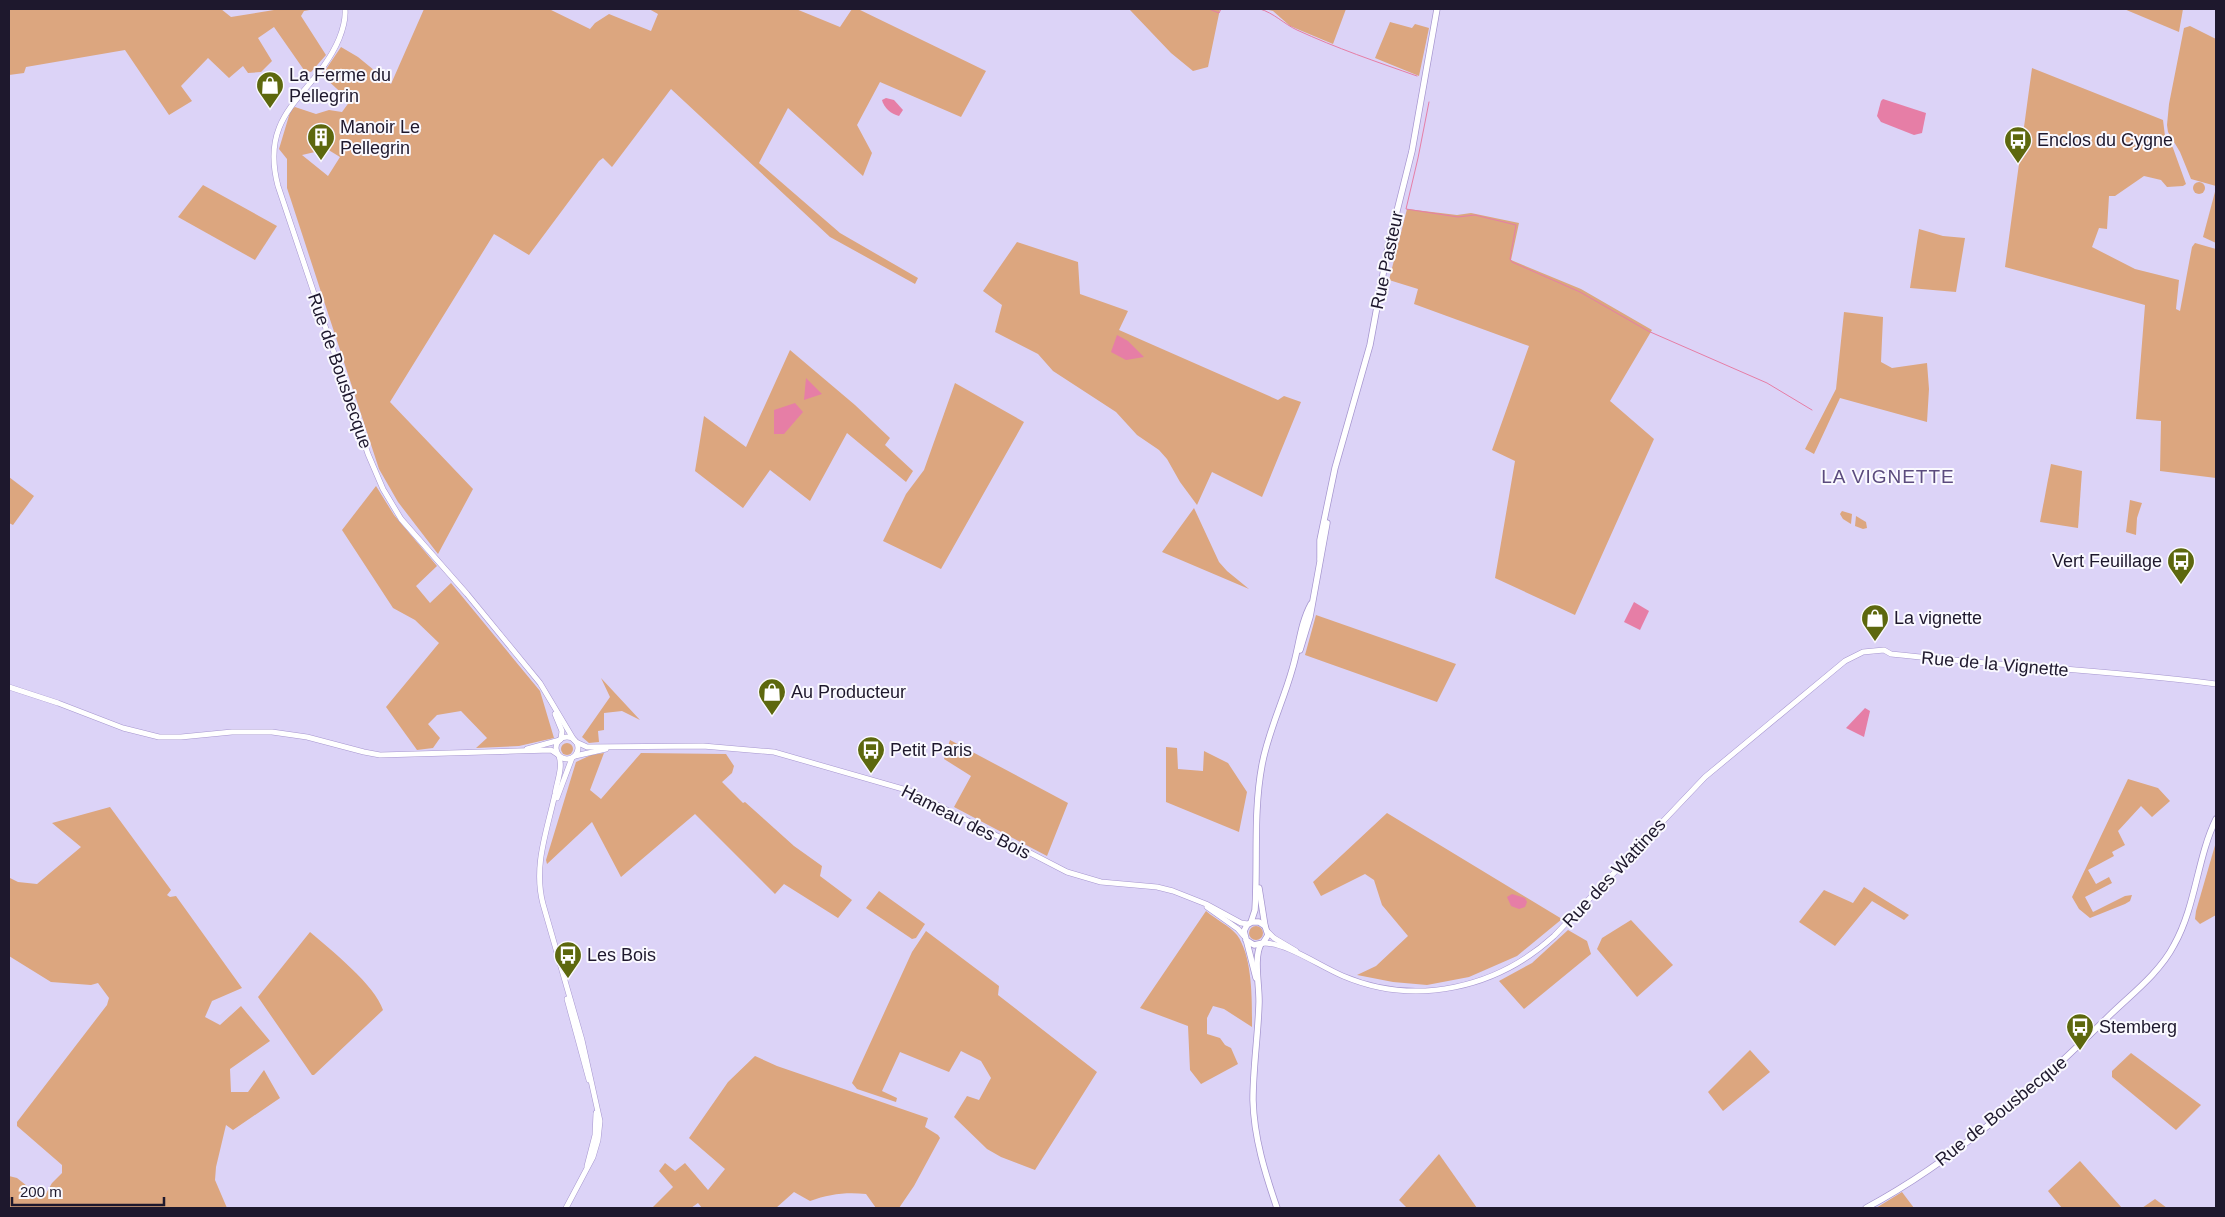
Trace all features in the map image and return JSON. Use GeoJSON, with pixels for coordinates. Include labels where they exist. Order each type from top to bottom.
{"type":"FeatureCollection","features":[{"type":"Feature","properties":{"kind":"main road","name":"Rue Pasteur"},"geometry":{"type":"LineString","coordinates":[[1249,923],[1255,910],[1257,810],[1262,766],[1269,734],[1308,625],[1325,539],[1328,508],[1340,445],[1370,346],[1388,247],[1415,134],[1437,9]]}},
{"type":"Feature","properties":{"kind":"main road","name":"Rue de Bousbecque"},"geometry":{"type":"LineString","coordinates":[[1866,1208],[1942,1160],[2048,1074],[2161,964],[2173,947],[2181,930],[2216,819]]}},
{"type":"Feature","properties":{"kind":"main road","name":"Rue Pasteur"},"geometry":{"type":"LineString","coordinates":[[1257,866],[1266,928]]}},
{"type":"Feature","properties":{"kind":"main road"},"geometry":{"type":"LineString","coordinates":[[1259,993],[1244,929],[1249,923],[1259,922],[1266,928],[1266,939],[1257,955],[1259,993],[1254,1069],[1254,1109],[1262,1160],[1277,1208]]}},
{"type":"Feature","properties":{"kind":"main road"},"geometry":{"type":"LineString","coordinates":[[1245,938],[1253,945],[1262,944]]}},
{"type":"Feature","properties":{"kind":"street","name":"Rue de Bousbecque"},"geometry":{"type":"LineString","coordinates":[[345,9],[343,26],[334,49],[285,112],[280,125],[274,154],[278,186],[368,454],[385,493],[409,529],[471,598],[536,677],[575,741]]}},
{"type":"Feature","properties":{"kind":"street","name":"Rue de la Vignette"},"geometry":{"type":"LineString","coordinates":[[1884,650],[1888,654],[1960,662],[2107,673],[2216,684]]}},
{"type":"Feature","properties":{"kind":"street","name":"Rue des Wattines"},"geometry":{"type":"LineString","coordinates":[[1262,944],[1272,944],[1356,981],[1386,988],[1411,991],[1440,990],[1466,985],[1512,968],[1535,953],[1554,936],[1693,789],[1746,741],[1849,658],[1860,653],[1884,650]]}},
{"type":"Feature","properties":{"kind":"street"},"geometry":{"type":"LineString","coordinates":[[9,687],[58,703],[123,728],[148,735],[180,738],[226,732],[272,732],[307,737],[380,755],[551,750],[565,759],[573,757]]}},
{"type":"Feature","properties":{"kind":"street","name":"Rue de Bousbecque"},"geometry":{"type":"LineString","coordinates":[[549,697],[561,729],[560,740]]}},
{"type":"Feature","properties":{"kind":"street"},"geometry":{"type":"LineString","coordinates":[[512,752],[540,747],[567,738],[575,741],[578,749],[573,757],[550,818]]}},
{"type":"Feature","properties":{"kind":"street"},"geometry":{"type":"LineString","coordinates":[[560,740],[556,746],[560,771],[541,853],[539,882],[562,976],[582,1040],[600,1121],[598,1140],[593,1157],[566,1208]]}},
{"type":"Feature","properties":{"kind":"street","name":"Hameau des Bois"},"geometry":{"type":"LineString","coordinates":[[575,741],[586,747],[703,746],[774,752],[910,791],[1050,864],[1076,875],[1101,882],[1156,887],[1189,897],[1241,923],[1249,923]]}},
{"type":"Feature","properties":{"kind":"street","name":"Hameau des Bois"},"geometry":{"type":"LineString","coordinates":[[573,757],[621,748]]}},
{"type":"Feature","properties":{"kind":"street","name":"Hameau des Bois"},"geometry":{"type":"LineString","coordinates":[[1189,897],[1235,926],[1245,938]]}},
{"type":"Feature","properties":{"kind":"street","name":"Rue des Wattines"},"geometry":{"type":"LineString","coordinates":[[1266,928],[1274,938],[1306,958]]}},
{"type":"Feature","properties":{"kind":"shaded area"},"geometry":{"type":"Polygon","coordinates":[[[9,9],[221,9],[231,17],[280,9],[315,9],[304,11],[301,16],[326,55],[311,72],[304,70],[274,27],[258,38],[272,61],[261,72],[248,73],[243,66],[229,78],[208,58],[181,86],[192,101],[169,115],[125,50],[26,67],[24,73],[9,75],[9,9]]]}},
{"type":"Feature","properties":{"kind":"shaded area"},"geometry":{"type":"Polygon","coordinates":[[[424,9],[549,9],[590,29],[595,23],[609,14],[651,31],[658,14],[649,9],[796,9],[840,27],[852,9],[858,9],[986,71],[961,117],[880,82],[857,125],[872,153],[863,176],[788,108],[759,163],[840,233],[918,278],[915,284],[830,237],[671,89],[612,167],[603,158],[599,161],[529,255],[494,234],[390,402],[473,489],[438,554],[398,502],[379,469],[287,188],[287,159],[279,149],[291,109],[295,107],[316,114],[329,110],[342,112],[350,101],[322,75],[341,47],[358,57],[391,84],[424,9]],[[322,146],[315,152],[302,155],[328,176],[340,157],[322,146]]]}},
{"type":"Feature","properties":{"kind":"shaded area"},"geometry":{"type":"Polygon","coordinates":[[[1126,9],[1220,9],[1208,67],[1193,71],[1171,53],[1130,10],[1126,9]]]}},
{"type":"Feature","properties":{"kind":"shaded area"},"geometry":{"type":"Polygon","coordinates":[[[1265,9],[1346,9],[1333,44],[1290,26],[1273,11],[1265,9]]]}},
{"type":"Feature","properties":{"kind":"shaded area"},"geometry":{"type":"Polygon","coordinates":[[[2124,9],[2183,9],[2179,32],[2124,9]]]}},
{"type":"Feature","properties":{"kind":"shaded area"},"geometry":{"type":"Polygon","coordinates":[[[1390,22],[1412,28],[1415,24],[1429,28],[1419,76],[1375,58],[1390,22]]]}},
{"type":"Feature","properties":{"kind":"shaded area"},"geometry":{"type":"Polygon","coordinates":[[[2190,26],[2216,39],[2216,186],[2191,179],[2180,152],[2168,132],[2169,104],[2184,28],[2190,26]]]}},
{"type":"Feature","properties":{"kind":"shaded area"},"geometry":{"type":"Polygon","coordinates":[[[2032,68],[2163,120],[2165,136],[2173,148],[2186,184],[2183,186],[2167,187],[2161,180],[2144,176],[2115,196],[2109,196],[2107,229],[2099,228],[2092,247],[2135,269],[2179,280],[2176,309],[2180,311],[2192,247],[2195,243],[2216,249],[2216,478],[2160,471],[2161,421],[2136,419],[2145,305],[2005,267],[2032,68]]]}},
{"type":"Feature","properties":{"kind":"shaded area"},"geometry":{"type":"Polygon","coordinates":[[[886,98],[894,100],[903,110],[899,116],[886,108],[882,100],[886,98]]]}},
{"type":"Feature","properties":{"kind":"shaded area"},"geometry":{"type":"Polygon","coordinates":[[[1883,99],[1926,113],[1922,133],[1914,135],[1881,122],[1877,116],[1883,99]]]}},
{"type":"Feature","properties":{"kind":"shaded area"},"geometry":{"type":"Polygon","coordinates":[[[2199,182],[2205,188],[2199,194],[2193,188],[2199,182]]]}},
{"type":"Feature","properties":{"kind":"shaded area"},"geometry":{"type":"Polygon","coordinates":[[[203,185],[277,226],[255,260],[178,217],[203,185]]]}},
{"type":"Feature","properties":{"kind":"shaded area"},"geometry":{"type":"Polygon","coordinates":[[[2216,188],[2216,243],[2203,237],[2216,188]]]}},
{"type":"Feature","properties":{"kind":"shaded area"},"geometry":{"type":"Polygon","coordinates":[[[1407,209],[1457,215],[1471,213],[1519,223],[1511,260],[1581,289],[1652,330],[1610,401],[1654,439],[1575,615],[1495,578],[1515,461],[1492,450],[1529,346],[1414,304],[1418,289],[1389,280],[1407,209]]]}},
{"type":"Feature","properties":{"kind":"shaded area"},"geometry":{"type":"Polygon","coordinates":[[[1919,229],[1943,236],[1965,238],[1956,292],[1910,288],[1919,229]]]}},
{"type":"Feature","properties":{"kind":"shaded area"},"geometry":{"type":"Polygon","coordinates":[[[1017,242],[1078,262],[1080,294],[1128,311],[1119,330],[1278,400],[1284,396],[1301,402],[1262,497],[1212,472],[1197,505],[1180,482],[1167,459],[1159,450],[1137,435],[1116,412],[1053,371],[1038,354],[995,332],[1002,305],[983,291],[1017,242]]]}},
{"type":"Feature","properties":{"kind":"shaded area"},"geometry":{"type":"Polygon","coordinates":[[[1844,312],[1883,317],[1881,362],[1892,368],[1927,363],[1929,389],[1927,422],[1840,398],[1814,454],[1805,449],[1836,389],[1844,312]]]}},
{"type":"Feature","properties":{"kind":"shaded area"},"geometry":{"type":"Polygon","coordinates":[[[1117,335],[1128,341],[1144,357],[1126,360],[1111,352],[1117,335]]]}},
{"type":"Feature","properties":{"kind":"shaded area"},"geometry":{"type":"Polygon","coordinates":[[[790,350],[855,405],[890,438],[885,445],[913,471],[906,482],[847,433],[810,501],[770,470],[743,508],[695,471],[704,416],[746,447],[790,350]]]}},
{"type":"Feature","properties":{"kind":"shaded area"},"geometry":{"type":"Polygon","coordinates":[[[806,378],[822,394],[804,400],[806,378]]]}},
{"type":"Feature","properties":{"kind":"shaded area"},"geometry":{"type":"Polygon","coordinates":[[[955,383],[1024,422],[941,569],[883,541],[906,494],[924,470],[955,383]]]}},
{"type":"Feature","properties":{"kind":"shaded area"},"geometry":{"type":"Polygon","coordinates":[[[795,403],[803,412],[784,434],[774,434],[774,410],[795,403]]]}},
{"type":"Feature","properties":{"kind":"shaded area"},"geometry":{"type":"Polygon","coordinates":[[[2051,464],[2082,471],[2078,528],[2040,522],[2051,464]]]}},
{"type":"Feature","properties":{"kind":"shaded area"},"geometry":{"type":"Polygon","coordinates":[[[9,477],[34,496],[13,525],[9,523],[9,477]]]}},
{"type":"Feature","properties":{"kind":"shaded area"},"geometry":{"type":"Polygon","coordinates":[[[376,486],[394,515],[437,566],[416,586],[430,603],[451,583],[540,691],[554,738],[519,746],[476,748],[487,738],[461,711],[437,715],[428,724],[440,738],[433,748],[417,750],[386,707],[439,643],[415,620],[393,608],[342,530],[376,486]]]}},
{"type":"Feature","properties":{"kind":"shaded area"},"geometry":{"type":"Polygon","coordinates":[[[2130,500],[2142,503],[2137,518],[2136,535],[2126,532],[2130,500]]]}},
{"type":"Feature","properties":{"kind":"shaded area"},"geometry":{"type":"Polygon","coordinates":[[[1194,508],[1219,562],[1249,589],[1162,552],[1194,508]]]}},
{"type":"Feature","properties":{"kind":"shaded area"},"geometry":{"type":"Polygon","coordinates":[[[1842,511],[1852,514],[1851,524],[1843,519],[1840,514],[1842,511]]]}},
{"type":"Feature","properties":{"kind":"shaded area"},"geometry":{"type":"Polygon","coordinates":[[[1856,516],[1866,522],[1867,528],[1863,529],[1855,526],[1856,516]]]}},
{"type":"Feature","properties":{"kind":"shaded area"},"geometry":{"type":"Polygon","coordinates":[[[1634,602],[1649,611],[1640,630],[1624,622],[1634,602]]]}},
{"type":"Feature","properties":{"kind":"shaded area"},"geometry":{"type":"Polygon","coordinates":[[[1316,615],[1456,664],[1437,702],[1305,655],[1316,615]]]}},
{"type":"Feature","properties":{"kind":"shaded area"},"geometry":{"type":"Polygon","coordinates":[[[601,678],[640,720],[622,711],[604,713],[604,730],[598,731],[599,742],[589,743],[582,737],[610,697],[601,678]]]}},
{"type":"Feature","properties":{"kind":"shaded area"},"geometry":{"type":"Polygon","coordinates":[[[1865,708],[1870,711],[1864,737],[1846,728],[1865,708]]]}},
{"type":"Feature","properties":{"kind":"shaded area"},"geometry":{"type":"Polygon","coordinates":[[[950,740],[1068,803],[1047,856],[954,807],[971,776],[944,759],[950,740]]]}},
{"type":"Feature","properties":{"kind":"shaded area"},"geometry":{"type":"Polygon","coordinates":[[[569,743],[572,744],[572,754],[565,755],[562,754],[561,747],[562,744],[569,743]]]}},
{"type":"Feature","properties":{"kind":"shaded area"},"geometry":{"type":"Polygon","coordinates":[[[1166,747],[1177,748],[1178,769],[1203,771],[1204,751],[1228,763],[1247,792],[1239,832],[1166,802],[1166,747]]]}},
{"type":"Feature","properties":{"kind":"shaded area"},"geometry":{"type":"Polygon","coordinates":[[[604,753],[590,790],[601,799],[641,753],[726,754],[734,766],[732,773],[722,782],[743,803],[745,802],[794,846],[822,866],[820,876],[852,900],[838,918],[784,884],[775,894],[695,814],[621,877],[592,822],[547,864],[546,860],[576,762],[591,755],[604,753]]]}},
{"type":"Feature","properties":{"kind":"shaded area"},"geometry":{"type":"Polygon","coordinates":[[[2128,779],[2158,788],[2170,801],[2152,817],[2141,806],[2118,831],[2125,845],[2112,852],[2114,856],[2088,870],[2096,884],[2109,877],[2112,883],[2085,897],[2093,912],[2125,896],[2132,895],[2130,901],[2125,904],[2090,918],[2079,909],[2072,897],[2128,779]]]}},
{"type":"Feature","properties":{"kind":"shaded area"},"geometry":{"type":"Polygon","coordinates":[[[110,807],[171,890],[167,895],[170,897],[176,896],[242,988],[212,1001],[205,1017],[220,1025],[241,1006],[270,1041],[230,1069],[231,1092],[248,1092],[264,1070],[280,1098],[233,1130],[226,1125],[216,1167],[215,1180],[227,1208],[9,1208],[9,1176],[17,1178],[41,1197],[44,1197],[52,1183],[62,1173],[62,1165],[17,1126],[17,1122],[107,1005],[109,998],[98,983],[91,985],[51,982],[9,956],[9,879],[37,884],[81,847],[52,823],[110,807]]]}},
{"type":"Feature","properties":{"kind":"shaded area"},"geometry":{"type":"Polygon","coordinates":[[[1387,813],[1562,919],[1517,956],[1469,977],[1427,985],[1393,982],[1357,975],[1376,966],[1408,936],[1382,905],[1374,880],[1365,874],[1321,896],[1313,882],[1387,813]]]}},
{"type":"Feature","properties":{"kind":"shaded area"},"geometry":{"type":"Polygon","coordinates":[[[2216,842],[2216,915],[2200,924],[2195,919],[2196,911],[2216,842]]]}},
{"type":"Feature","properties":{"kind":"shaded area"},"geometry":{"type":"Polygon","coordinates":[[[1864,887],[1909,915],[1904,920],[1872,901],[1835,946],[1799,922],[1824,890],[1853,903],[1864,887]]]}},
{"type":"Feature","properties":{"kind":"shaded area"},"geometry":{"type":"Polygon","coordinates":[[[879,891],[925,924],[916,938],[912,939],[866,908],[879,891]]]}},
{"type":"Feature","properties":{"kind":"shaded area"},"geometry":{"type":"Polygon","coordinates":[[[1512,894],[1525,898],[1527,902],[1525,907],[1519,909],[1511,906],[1507,897],[1512,894]]]}},
{"type":"Feature","properties":{"kind":"shaded area"},"geometry":{"type":"Polygon","coordinates":[[[1206,911],[1234,932],[1242,944],[1249,967],[1252,1027],[1224,1009],[1213,1006],[1207,1018],[1207,1034],[1220,1038],[1225,1045],[1231,1048],[1238,1064],[1201,1084],[1190,1070],[1188,1026],[1140,1008],[1206,911]]]}},
{"type":"Feature","properties":{"kind":"shaded area"},"geometry":{"type":"Polygon","coordinates":[[[1631,920],[1673,965],[1637,997],[1597,949],[1602,938],[1631,920]]]}},
{"type":"Feature","properties":{"kind":"shaded area"},"geometry":{"type":"Polygon","coordinates":[[[1253,926],[1259,926],[1263,933],[1259,940],[1253,940],[1249,936],[1249,930],[1253,926]]]}},
{"type":"Feature","properties":{"kind":"shaded area"},"geometry":{"type":"Polygon","coordinates":[[[1568,930],[1587,941],[1591,954],[1524,1009],[1499,981],[1532,963],[1568,930]]]}},
{"type":"Feature","properties":{"kind":"shaded area"},"geometry":{"type":"Polygon","coordinates":[[[926,931],[999,986],[998,995],[1097,1072],[1035,1170],[1001,1157],[987,1149],[954,1117],[967,1096],[979,1100],[991,1078],[981,1061],[961,1051],[949,1072],[900,1052],[882,1091],[897,1098],[896,1102],[857,1089],[852,1083],[912,952],[926,931]]]}},
{"type":"Feature","properties":{"kind":"shaded area"},"geometry":{"type":"Polygon","coordinates":[[[310,932],[362,979],[383,1010],[314,1075],[312,1075],[258,997],[310,932]]]}},
{"type":"Feature","properties":{"kind":"shaded area"},"geometry":{"type":"Polygon","coordinates":[[[1750,1050],[1770,1072],[1723,1111],[1708,1092],[1750,1050]]]}},
{"type":"Feature","properties":{"kind":"shaded area"},"geometry":{"type":"Polygon","coordinates":[[[2131,1053],[2201,1105],[2176,1130],[2112,1077],[2112,1071],[2131,1053]]]}},
{"type":"Feature","properties":{"kind":"shaded area"},"geometry":{"type":"Polygon","coordinates":[[[755,1056],[777,1066],[928,1118],[925,1127],[940,1138],[914,1186],[899,1208],[876,1208],[866,1194],[838,1194],[810,1201],[794,1192],[776,1208],[702,1208],[698,1203],[691,1208],[652,1208],[673,1187],[659,1171],[665,1163],[675,1171],[685,1163],[708,1190],[725,1169],[689,1138],[728,1082],[755,1056]]]}},
{"type":"Feature","properties":{"kind":"shaded area"},"geometry":{"type":"Polygon","coordinates":[[[1439,1154],[1477,1208],[1407,1208],[1399,1200],[1439,1154]]]}},
{"type":"Feature","properties":{"kind":"shaded area"},"geometry":{"type":"Polygon","coordinates":[[[2080,1161],[2122,1208],[2062,1208],[2048,1191],[2080,1161]]]}},
{"type":"Feature","properties":{"kind":"shaded area"},"geometry":{"type":"Polygon","coordinates":[[[1902,1192],[1914,1208],[1876,1208],[1902,1192]]]}},
{"type":"Feature","properties":{"kind":"shaded area"},"geometry":{"type":"Polygon","coordinates":[[[2155,1199],[2167,1208],[2142,1208],[2155,1199]]]}},
{"type":"Feature","properties":{"kind":"waterway"},"geometry":{"type":"LineString","coordinates":[[1209,9],[1219,13],[1221,9]]}},
{"type":"Feature","properties":{"kind":"waterway"},"geometry":{"type":"LineString","coordinates":[[1260,9],[1270,13],[1292,28],[1312,37],[1417,76]]}},
{"type":"Feature","properties":{"kind":"waterway"},"geometry":{"type":"LineString","coordinates":[[1429,102],[1406,209],[1458,217],[1475,215],[1516,225],[1510,259],[1512,262],[1580,292],[1648,331],[1767,383],[1812,410]]}},
{"type":"Feature","properties":{"kind":"place","name":"La Ferme du Pellegrin"},"geometry":{"type":"Point","coordinates":[270,109]}},
{"type":"Feature","properties":{"kind":"place","name":"Manoir Le Pellegrin"},"geometry":{"type":"Point","coordinates":[321,161]}},
{"type":"Feature","properties":{"kind":"place","name":"Enclos du Cygne"},"geometry":{"type":"Point","coordinates":[2018,164]}},
{"type":"Feature","properties":{"kind":"place","name":"Vert Feuillage"},"geometry":{"type":"Point","coordinates":[2181,585]}},
{"type":"Feature","properties":{"kind":"place","name":"La vignette"},"geometry":{"type":"Point","coordinates":[1875,642]}},
{"type":"Feature","properties":{"kind":"place","name":"Au Producteur"},"geometry":{"type":"Point","coordinates":[772,716]}},
{"type":"Feature","properties":{"kind":"place","name":"Petit Paris"},"geometry":{"type":"Point","coordinates":[871,774]}},
{"type":"Feature","properties":{"kind":"place","name":"Les Bois"},"geometry":{"type":"Point","coordinates":[568,979]}},
{"type":"Feature","properties":{"kind":"place","name":"Stemberg"},"geometry":{"type":"Point","coordinates":[2080,1051]}},
{"type":"Feature","properties":{"kind":"district","name":"LA VIGNETTE"},"geometry":{"type":"Point","coordinates":[1888,476]}}]}
